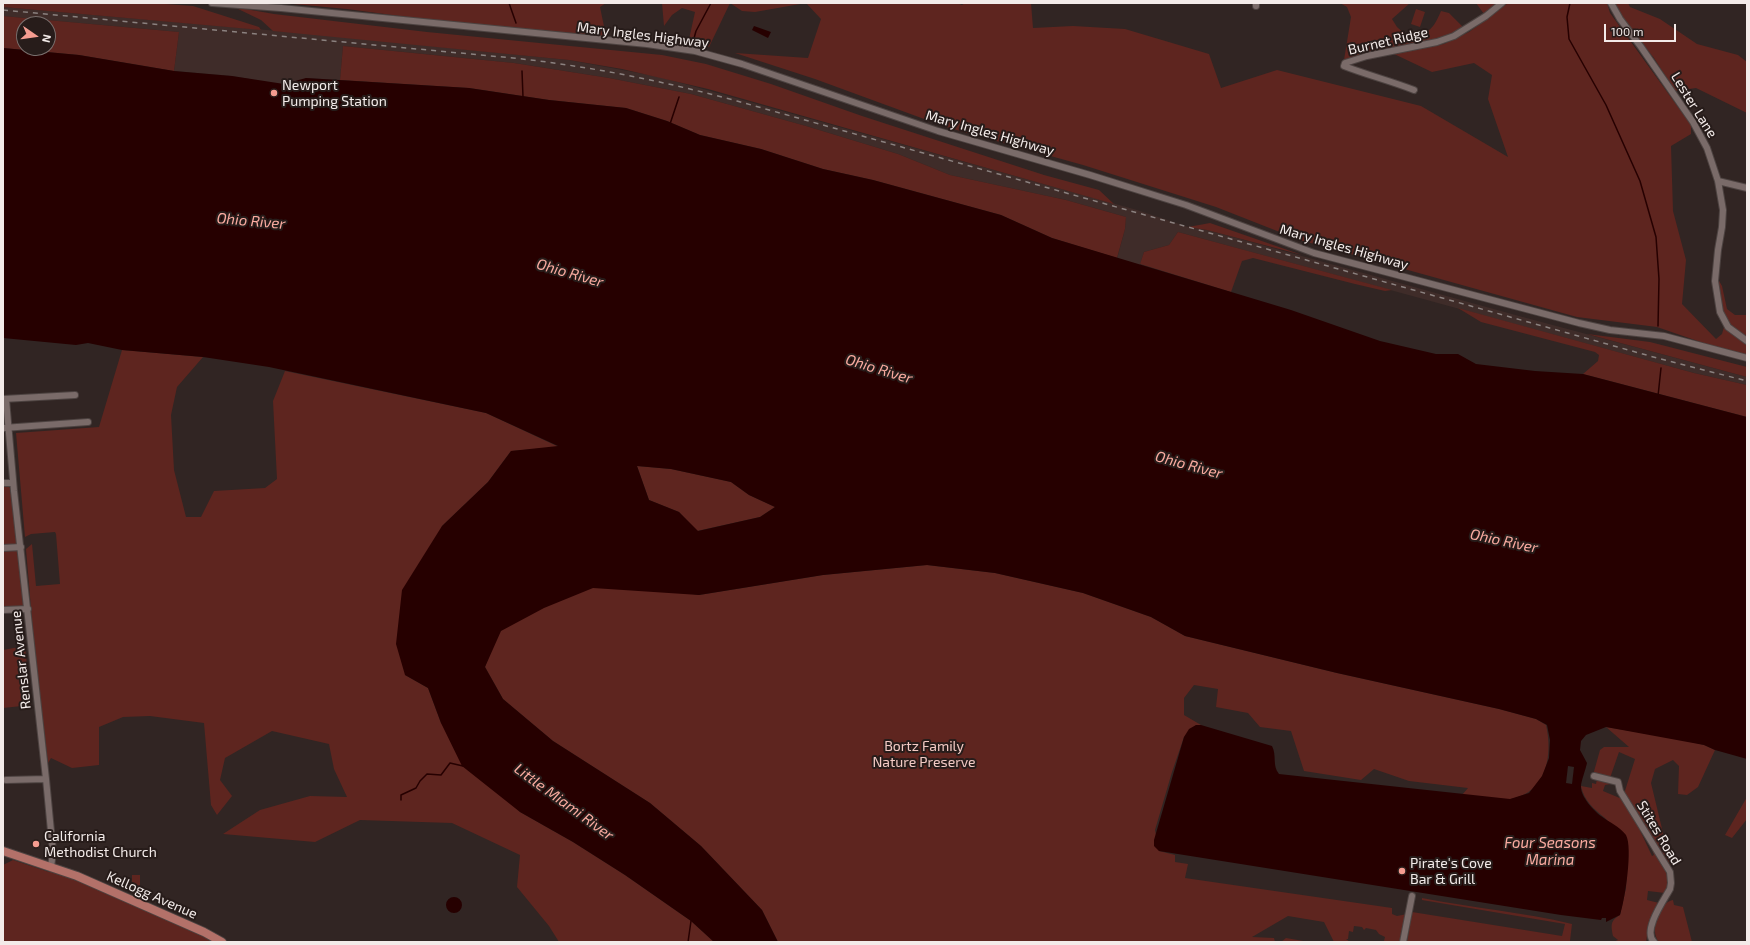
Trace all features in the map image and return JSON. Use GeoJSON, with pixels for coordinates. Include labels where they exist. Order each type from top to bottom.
{"type":"FeatureCollection","features":[{"type":"Feature","properties":{"kind":"main road","name":"Kellogg Avenue"},"geometry":{"type":"LineString","coordinates":[[3,850],[96,884],[204,932],[222,942]]}},
{"type":"Feature","properties":{"kind":"street","name":"Mary Ingles Highway"},"geometry":{"type":"LineString","coordinates":[[212,3],[281,8],[647,44],[695,51],[742,64],[938,131],[1186,205],[1314,253],[1579,323],[1610,330],[1664,336],[1747,358]]}},
{"type":"Feature","properties":{"kind":"street","name":"Burnet Ridge"},"geometry":{"type":"LineString","coordinates":[[1414,90],[1363,74],[1344,66],[1345,63],[1367,56],[1437,42],[1454,36],[1486,16],[1502,3]]}},
{"type":"Feature","properties":{"kind":"street","name":"Lester Lane"},"geometry":{"type":"LineString","coordinates":[[1611,3],[1617,15],[1699,131],[1706,148],[1718,181],[1723,216],[1715,281],[1720,312],[1728,327],[1747,341]]}},
{"type":"Feature","properties":{"kind":"street"},"geometry":{"type":"LineString","coordinates":[[1718,181],[1747,188]]}},
{"type":"Feature","properties":{"kind":"street"},"geometry":{"type":"LineString","coordinates":[[4,399],[74,395]]}},
{"type":"Feature","properties":{"kind":"street","name":"Renslar Avenue"},"geometry":{"type":"LineString","coordinates":[[4,399],[5,427],[21,547],[46,779],[53,852],[51,867]]}},
{"type":"Feature","properties":{"kind":"street"},"geometry":{"type":"LineString","coordinates":[[5,427],[88,422]]}},
{"type":"Feature","properties":{"kind":"street"},"geometry":{"type":"LineString","coordinates":[[3,483],[13,483]]}},
{"type":"Feature","properties":{"kind":"street"},"geometry":{"type":"LineString","coordinates":[[3,548],[21,547]]}},
{"type":"Feature","properties":{"kind":"street"},"geometry":{"type":"LineString","coordinates":[[3,610],[28,609]]}},
{"type":"Feature","properties":{"kind":"street","name":"Stites Road"},"geometry":{"type":"LineString","coordinates":[[1594,776],[1618,782],[1620,791],[1670,872],[1670,889],[1652,923],[1650,934],[1651,939],[1654,942]]}},
{"type":"Feature","properties":{"kind":"street"},"geometry":{"type":"LineString","coordinates":[[6,780],[46,779]]}},
{"type":"Feature","properties":{"kind":"street"},"geometry":{"type":"LineString","coordinates":[[1403,942],[1412,896]]}},
{"type":"Feature","properties":{"kind":"shaded area"},"geometry":{"type":"Polygon","coordinates":[[[3,7],[336,36],[569,60],[660,77],[1137,210],[1188,227],[1207,230],[1747,377],[1747,385],[1694,373],[1178,232],[1169,245],[1144,252],[1132,291],[1110,285],[1125,229],[1126,217],[1066,200],[950,175],[898,154],[806,126],[691,94],[609,78],[514,63],[343,46],[340,80],[306,78],[285,107],[249,79],[174,71],[179,32],[56,21],[56,16],[3,16],[3,7]]]}},
{"type":"Feature","properties":{"kind":"green space"},"geometry":{"type":"Polygon","coordinates":[[[3,3],[152,3],[193,6],[259,27],[261,30],[3,7],[3,3]]]}},
{"type":"Feature","properties":{"kind":"green space"},"geometry":{"type":"Polygon","coordinates":[[[283,3],[606,3],[600,7],[606,36],[430,20],[347,9],[283,3]]]}},
{"type":"Feature","properties":{"kind":"green space"},"geometry":{"type":"Polygon","coordinates":[[[662,3],[730,3],[709,47],[688,44],[695,12],[682,8],[672,15],[664,26],[662,3]]]}},
{"type":"Feature","properties":{"kind":"green space"},"geometry":{"type":"Polygon","coordinates":[[[730,3],[806,3],[755,12],[742,11],[730,3]]]}},
{"type":"Feature","properties":{"kind":"green space"},"geometry":{"type":"Polygon","coordinates":[[[806,3],[957,3],[962,5],[965,3],[1031,3],[1033,28],[1073,26],[1125,29],[1209,54],[1221,88],[1277,70],[1421,106],[1508,157],[1488,99],[1492,75],[1474,63],[1432,72],[1392,53],[1444,44],[1469,32],[1508,3],[1607,3],[1610,13],[1691,125],[1691,134],[1671,146],[1673,211],[1686,260],[1682,304],[1716,339],[1722,334],[1724,327],[1747,345],[1747,356],[1718,348],[1657,327],[1577,317],[1300,240],[1216,207],[1083,165],[946,127],[815,79],[735,53],[808,58],[821,19],[806,3]]]}},
{"type":"Feature","properties":{"kind":"green space"},"geometry":{"type":"Polygon","coordinates":[[[1340,3],[1410,3],[1392,19],[1397,27],[1406,35],[1424,33],[1432,28],[1441,11],[1449,13],[1464,28],[1456,33],[1442,38],[1344,60],[1351,17],[1347,7],[1340,3]]]}},
{"type":"Feature","properties":{"kind":"green space"},"geometry":{"type":"Polygon","coordinates":[[[1476,3],[1500,3],[1484,14],[1476,3]]]}},
{"type":"Feature","properties":{"kind":"green space"},"geometry":{"type":"Polygon","coordinates":[[[1614,3],[1628,3],[1630,7],[1660,19],[1697,44],[1738,55],[1747,62],[1747,113],[1696,88],[1675,91],[1654,58],[1621,18],[1614,3]]]}},
{"type":"Feature","properties":{"kind":"green space"},"geometry":{"type":"Polygon","coordinates":[[[234,7],[274,14],[427,32],[662,55],[706,64],[771,84],[862,116],[1044,175],[1099,190],[1114,204],[708,89],[622,69],[569,60],[273,31],[261,20],[234,7]]]}},
{"type":"Feature","properties":{"kind":"green space"},"geometry":{"type":"Polygon","coordinates":[[[1416,9],[1425,12],[1420,27],[1411,24],[1416,9]]]}},
{"type":"Feature","properties":{"kind":"green space"},"geometry":{"type":"Polygon","coordinates":[[[3,16],[16,17],[16,49],[3,48],[3,16]]]}},
{"type":"Feature","properties":{"kind":"green space"},"geometry":{"type":"Polygon","coordinates":[[[56,21],[179,32],[174,71],[79,55],[56,53],[56,21]]]}},
{"type":"Feature","properties":{"kind":"green space"},"geometry":{"type":"Polygon","coordinates":[[[343,46],[514,63],[609,78],[691,94],[806,126],[898,154],[950,175],[1066,200],[1126,217],[1125,229],[1117,258],[1052,238],[1001,215],[873,180],[823,169],[761,149],[700,135],[667,121],[626,108],[549,100],[469,88],[340,80],[343,46]]]}},
{"type":"Feature","properties":{"kind":"green space"},"geometry":{"type":"Polygon","coordinates":[[[1210,223],[1302,255],[1207,230],[1188,227],[1210,223]]]}},
{"type":"Feature","properties":{"kind":"green space"},"geometry":{"type":"Polygon","coordinates":[[[1178,232],[1392,290],[1385,291],[1253,258],[1242,261],[1231,292],[1140,264],[1144,252],[1169,245],[1178,232]]]}},
{"type":"Feature","properties":{"kind":"green space"},"geometry":{"type":"Polygon","coordinates":[[[1718,279],[1722,286],[1727,309],[1735,315],[1747,315],[1747,338],[1732,327],[1725,317],[1719,297],[1718,279]]]}},
{"type":"Feature","properties":{"kind":"green space"},"geometry":{"type":"Polygon","coordinates":[[[1458,308],[1694,373],[1747,385],[1747,417],[1583,374],[1598,361],[1599,355],[1595,352],[1481,322],[1458,308]]]}},
{"type":"Feature","properties":{"kind":"green space"},"geometry":{"type":"Polygon","coordinates":[[[1587,334],[1650,342],[1747,367],[1747,377],[1587,334]]]}},
{"type":"Feature","properties":{"kind":"green space"},"geometry":{"type":"Polygon","coordinates":[[[122,350],[203,357],[177,387],[171,415],[174,470],[186,517],[201,517],[214,491],[265,488],[277,479],[273,401],[285,371],[486,413],[559,447],[511,451],[488,482],[442,526],[405,675],[428,688],[441,723],[520,812],[573,842],[625,875],[691,921],[714,942],[559,942],[549,926],[517,887],[520,855],[452,823],[360,820],[315,842],[223,834],[260,810],[310,796],[347,797],[334,769],[329,744],[272,731],[225,758],[220,780],[232,796],[217,815],[211,805],[204,723],[150,716],[123,717],[99,727],[99,765],[72,768],[51,758],[48,763],[35,656],[26,549],[32,544],[36,586],[60,584],[56,534],[55,532],[31,534],[25,537],[16,433],[99,427],[122,350]]]}},
{"type":"Feature","properties":{"kind":"green space"},"geometry":{"type":"Polygon","coordinates":[[[637,466],[671,469],[731,482],[749,495],[775,507],[760,517],[697,531],[679,512],[649,500],[637,466]]]}},
{"type":"Feature","properties":{"kind":"green space"},"geometry":{"type":"Polygon","coordinates":[[[3,486],[8,486],[10,488],[18,541],[16,544],[3,546],[3,486]]]}},
{"type":"Feature","properties":{"kind":"green space"},"geometry":{"type":"Polygon","coordinates":[[[3,550],[16,550],[20,555],[24,605],[21,608],[3,609],[3,550]]]}},
{"type":"Feature","properties":{"kind":"green space","name":"Bortz Family Nature Preserve"},"geometry":{"type":"Polygon","coordinates":[[[521,565],[699,595],[823,575],[927,565],[995,573],[1083,593],[1151,617],[1185,636],[1337,673],[1499,709],[1536,719],[1546,725],[1549,748],[1545,771],[1533,789],[1523,795],[1511,799],[1494,799],[1462,795],[1468,788],[1409,781],[1374,769],[1361,780],[1304,771],[1291,731],[1260,727],[1248,713],[1216,707],[1218,689],[1194,685],[1184,698],[1184,715],[1201,725],[1196,725],[1184,737],[1172,772],[1155,830],[1159,851],[1175,855],[1175,862],[1188,864],[1185,878],[1392,908],[1392,914],[1397,916],[1407,914],[1402,942],[1384,941],[1385,937],[1379,934],[1376,930],[1366,928],[1364,930],[1362,927],[1354,926],[1353,932],[1349,931],[1348,939],[1346,939],[1350,942],[1334,942],[1324,922],[1288,916],[1252,937],[1274,938],[1275,942],[778,942],[762,910],[701,846],[650,803],[553,741],[503,699],[485,667],[521,565]]]}},
{"type":"Feature","properties":{"kind":"green space"},"geometry":{"type":"Polygon","coordinates":[[[25,646],[31,705],[3,708],[3,650],[25,646]]]}},
{"type":"Feature","properties":{"kind":"green space"},"geometry":{"type":"Polygon","coordinates":[[[1606,727],[1680,739],[1704,745],[1715,750],[1698,787],[1687,795],[1678,794],[1679,766],[1673,760],[1655,769],[1651,783],[1671,866],[1624,794],[1635,759],[1619,752],[1610,778],[1593,775],[1600,750],[1604,747],[1629,747],[1606,727]]]}},
{"type":"Feature","properties":{"kind":"green space"},"geometry":{"type":"Polygon","coordinates":[[[1597,779],[1612,783],[1605,785],[1603,791],[1622,799],[1630,809],[1652,856],[1654,855],[1650,843],[1668,873],[1669,884],[1665,893],[1648,891],[1647,900],[1659,903],[1649,925],[1646,942],[1613,942],[1618,940],[1613,936],[1612,924],[1614,919],[1620,915],[1626,888],[1628,844],[1584,796],[1581,786],[1592,788],[1592,783],[1596,784],[1597,779]]]}},
{"type":"Feature","properties":{"kind":"green space"},"geometry":{"type":"Polygon","coordinates":[[[1747,797],[1747,819],[1732,838],[1725,835],[1747,797]]]}},
{"type":"Feature","properties":{"kind":"green space"},"geometry":{"type":"Polygon","coordinates":[[[13,860],[49,872],[51,867],[222,942],[3,942],[3,865],[13,860]]]}},
{"type":"Feature","properties":{"kind":"green space"},"geometry":{"type":"Polygon","coordinates":[[[132,875],[140,875],[140,895],[132,893],[132,875]]]}},
{"type":"Feature","properties":{"kind":"green space"},"geometry":{"type":"Polygon","coordinates":[[[1422,898],[1535,916],[1572,924],[1570,941],[1572,942],[1407,942],[1412,912],[1562,936],[1565,924],[1422,900],[1422,898]]]}},
{"type":"Feature","properties":{"kind":"green space"},"geometry":{"type":"Polygon","coordinates":[[[1673,900],[1674,905],[1683,907],[1692,942],[1659,942],[1656,937],[1655,924],[1660,911],[1668,902],[1673,900]]]}},
{"type":"Feature","properties":{"kind":"green space"},"geometry":{"type":"Polygon","coordinates":[[[1286,938],[1309,942],[1281,942],[1286,938]]]}},
{"type":"Feature","properties":{"kind":"water"},"geometry":{"type":"Polygon","coordinates":[[[754,26],[771,32],[768,38],[752,30],[754,26]]]}},
{"type":"Feature","properties":{"kind":"water"},"geometry":{"type":"Polygon","coordinates":[[[3,48],[16,49],[16,56],[56,56],[56,53],[79,55],[174,71],[232,76],[284,84],[306,78],[469,88],[549,100],[626,108],[667,121],[700,135],[761,149],[823,169],[873,180],[1001,215],[1052,238],[1291,310],[1380,341],[1436,354],[1458,354],[1476,364],[1535,371],[1583,374],[1747,417],[1747,759],[1715,750],[1704,745],[1606,727],[1586,735],[1581,741],[1580,750],[1587,763],[1581,784],[1581,790],[1588,803],[1598,814],[1624,832],[1628,842],[1629,851],[1628,874],[1620,915],[1606,922],[1606,918],[1602,918],[1601,920],[1561,915],[1159,851],[1154,846],[1154,840],[1184,737],[1189,729],[1196,725],[1201,725],[1272,746],[1276,768],[1279,774],[1510,799],[1529,793],[1542,776],[1549,758],[1550,740],[1547,725],[1536,719],[1499,709],[1337,673],[1185,636],[1151,617],[1083,593],[995,573],[927,565],[823,575],[699,595],[593,588],[544,608],[501,631],[485,667],[503,699],[553,741],[650,803],[701,846],[762,910],[778,942],[714,942],[691,921],[625,875],[573,842],[520,812],[462,766],[441,723],[428,688],[405,675],[396,644],[402,590],[442,526],[488,482],[511,451],[558,446],[486,413],[269,367],[203,357],[122,350],[88,343],[76,345],[3,338],[3,48]],[[637,466],[649,500],[679,512],[698,531],[760,517],[775,507],[749,495],[731,482],[671,469],[637,466]]]}},
{"type":"Feature","properties":{"kind":"water"},"geometry":{"type":"Polygon","coordinates":[[[454,897],[460,899],[462,905],[460,911],[454,913],[448,911],[446,905],[448,899],[454,897]]]}},
{"type":"Feature","properties":{"kind":"pier"},"geometry":{"type":"Polygon","coordinates":[[[1568,766],[1574,767],[1572,784],[1566,783],[1568,766]]]}},
{"type":"Feature","properties":{"kind":"waterway"},"geometry":{"type":"LineString","coordinates":[[509,3],[516,23]]}},
{"type":"Feature","properties":{"kind":"waterway"},"geometry":{"type":"LineString","coordinates":[[693,42],[696,31],[711,3]]}},
{"type":"Feature","properties":{"kind":"waterway"},"geometry":{"type":"LineString","coordinates":[[1570,3],[1567,17],[1569,39],[1606,105],[1640,181],[1656,237],[1659,279],[1658,326]]}},
{"type":"Feature","properties":{"kind":"waterway"},"geometry":{"type":"LineString","coordinates":[[522,71],[523,97]]}},
{"type":"Feature","properties":{"kind":"waterway"},"geometry":{"type":"LineString","coordinates":[[670,124],[679,97]]}},
{"type":"Feature","properties":{"kind":"waterway"},"geometry":{"type":"LineString","coordinates":[[1658,396],[1661,368]]}},
{"type":"Feature","properties":{"kind":"waterway"},"geometry":{"type":"LineString","coordinates":[[401,800],[401,795],[416,788],[427,774],[441,775],[450,763],[463,766]]}},
{"type":"Feature","properties":{"kind":"waterway"},"geometry":{"type":"LineString","coordinates":[[688,942],[691,921]]}},
{"type":"Feature","properties":{"kind":"railway"},"geometry":{"type":"LineString","coordinates":[[3,10],[541,61],[654,81],[737,101],[1657,358],[1747,381]]}},
{"type":"Feature","properties":{"kind":"place","name":"Newport Pumping Station"},"geometry":{"type":"Point","coordinates":[274,93]}},
{"type":"Feature","properties":{"kind":"place","name":"California Methodist Church"},"geometry":{"type":"Point","coordinates":[36,844]}},
{"type":"Feature","properties":{"kind":"place","name":"Pirate's Cove Bar & Grill"},"geometry":{"type":"Point","coordinates":[1402,871]}},
{"type":"Feature","properties":{"kind":"water label","name":"Ohio River"},"geometry":{"type":"Point","coordinates":[251,221]}},
{"type":"Feature","properties":{"kind":"water label","name":"Ohio River"},"geometry":{"type":"Point","coordinates":[570,273]}},
{"type":"Feature","properties":{"kind":"water label","name":"Ohio River"},"geometry":{"type":"Point","coordinates":[879,369]}},
{"type":"Feature","properties":{"kind":"water label","name":"Ohio River"},"geometry":{"type":"Point","coordinates":[1189,465]}},
{"type":"Feature","properties":{"kind":"water label","name":"Ohio River"},"geometry":{"type":"Point","coordinates":[1504,541]}},
{"type":"Feature","properties":{"kind":"water label","name":"Little Miami River"},"geometry":{"type":"Point","coordinates":[564,802]}},
{"type":"Feature","properties":{"kind":"water label","name":"Four Seasons Marina"},"geometry":{"type":"Point","coordinates":[1550,852]}}]}
